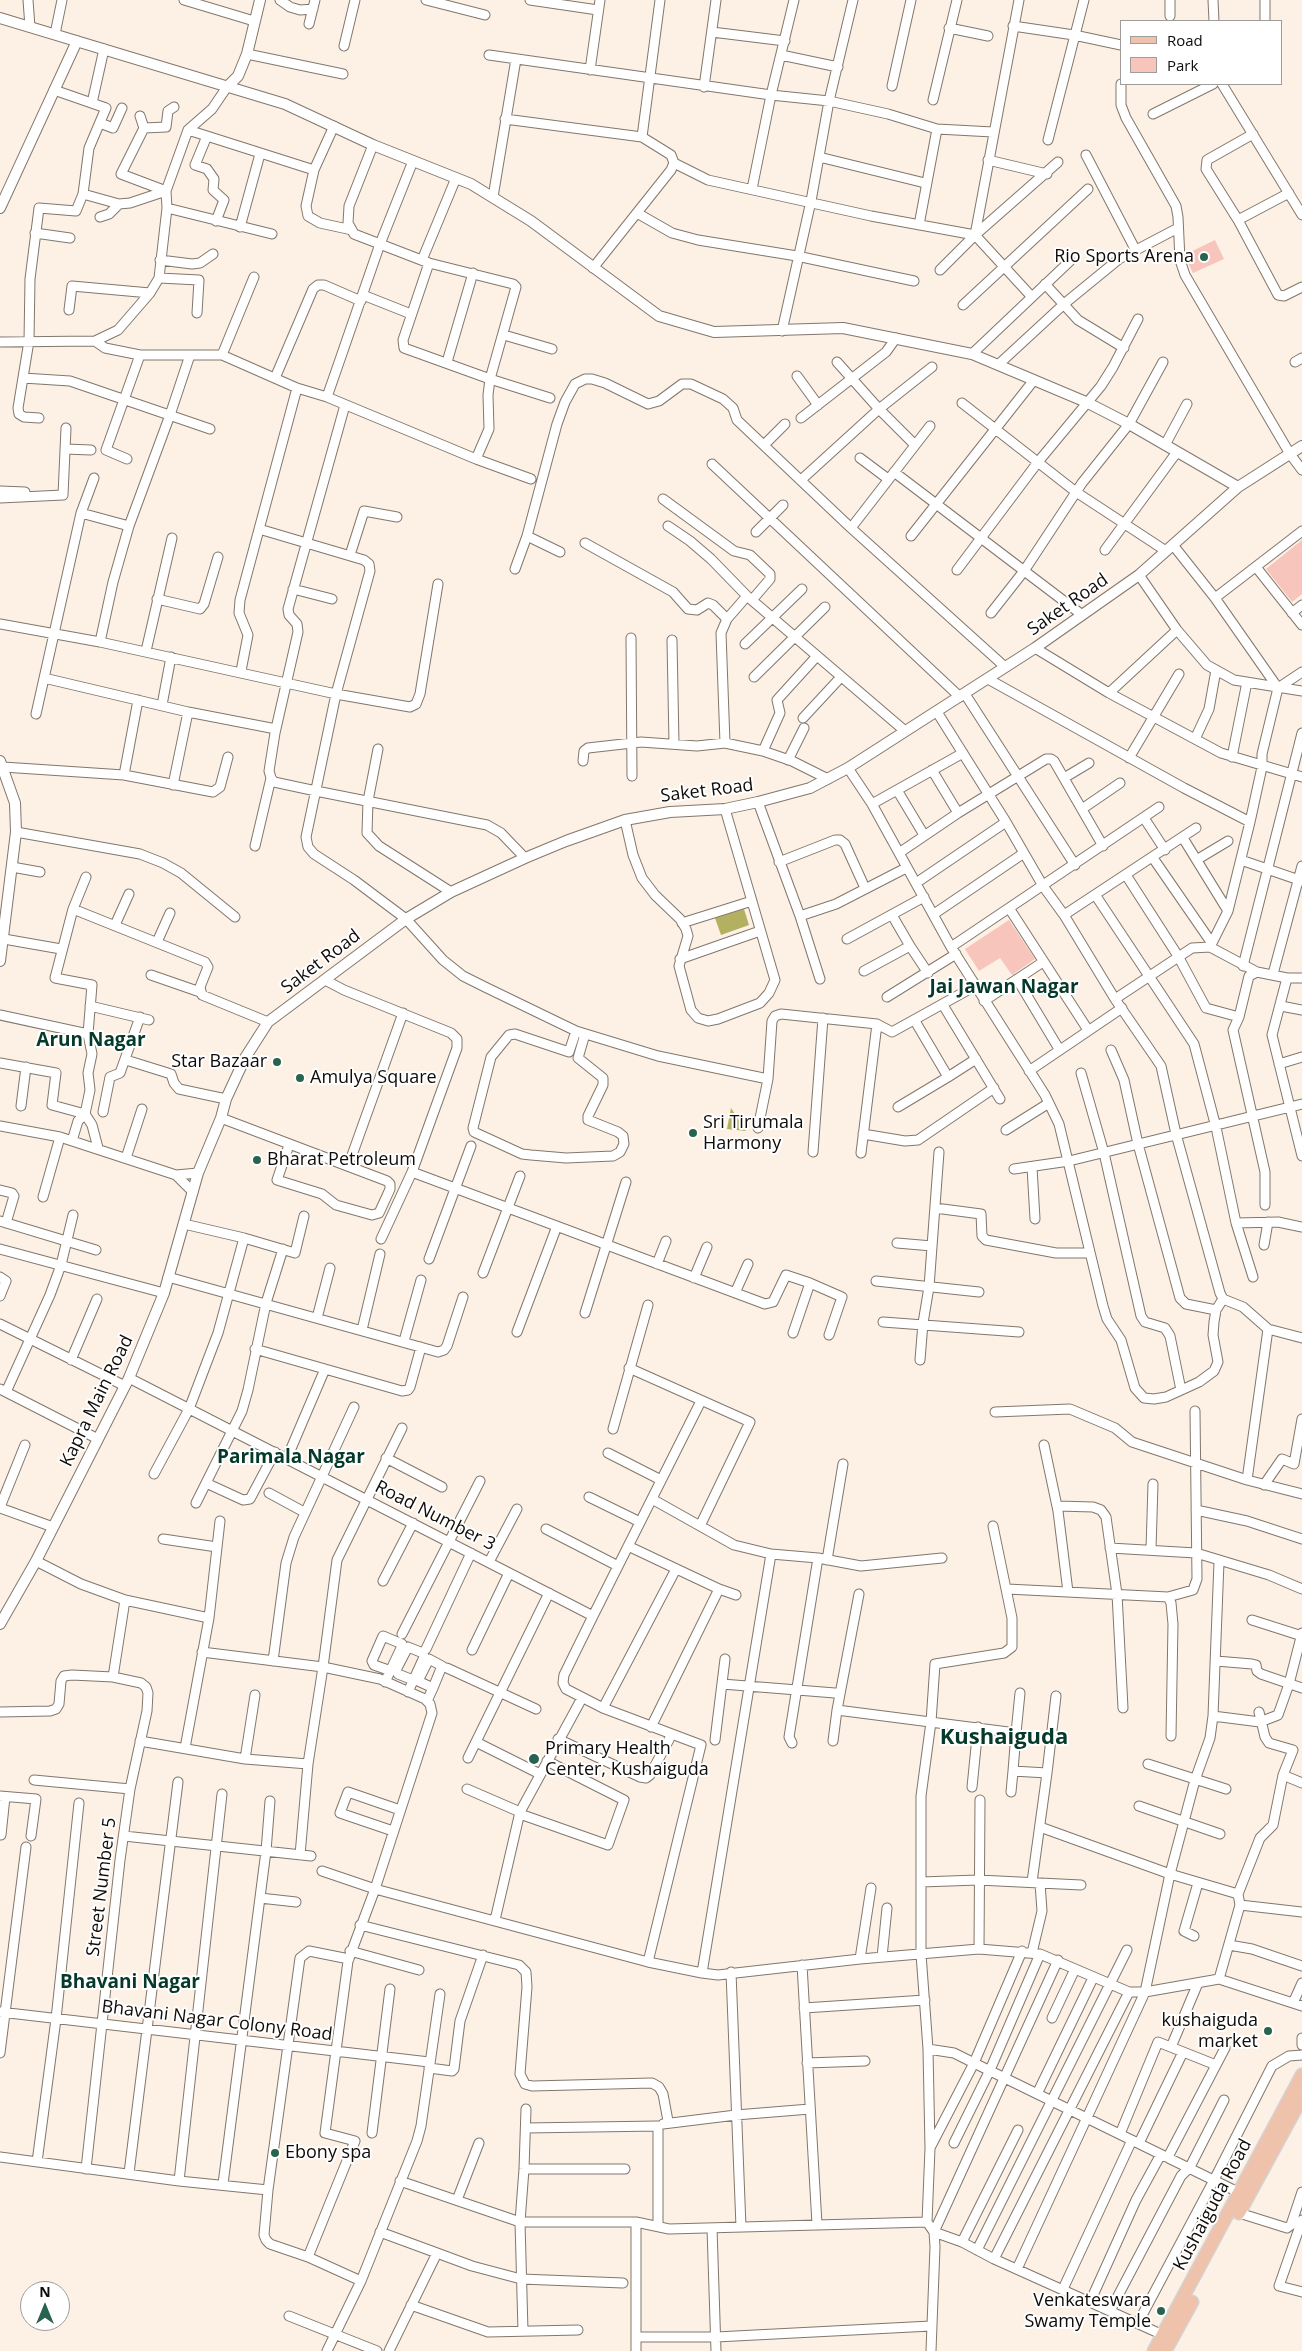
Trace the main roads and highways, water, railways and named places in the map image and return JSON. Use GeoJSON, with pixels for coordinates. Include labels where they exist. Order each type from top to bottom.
{"type":"FeatureCollection","features":[{"type":"Feature","properties":{"kind":"main road","name":"Kushaiguda Road"},"geometry":{"type":"LineString","coordinates":[[1165,2351],[1239,2213],[1244,2195],[1302,2075]]}},
{"type":"Feature","properties":{"kind":"main road","name":"Kushaiguda Road"},"geometry":{"type":"LineString","coordinates":[[1154,2351],[1302,2097]]}},
{"type":"Feature","properties":{"kind":"place","name":"Rio Sports Arena"},"geometry":{"type":"Point","coordinates":[1204,257]}},
{"type":"Feature","properties":{"kind":"place","name":"Star Bazaar"},"geometry":{"type":"Point","coordinates":[277,1062]}},
{"type":"Feature","properties":{"kind":"place","name":"Amulya Square"},"geometry":{"type":"Point","coordinates":[300,1078]}},
{"type":"Feature","properties":{"kind":"place","name":"Sri Tirumala Harmony"},"geometry":{"type":"Point","coordinates":[693,1133]}},
{"type":"Feature","properties":{"kind":"place","name":"Bharat Petroleum"},"geometry":{"type":"Point","coordinates":[257,1160]}},
{"type":"Feature","properties":{"kind":"place","name":"Primary Health Center, Kushaiguda"},"geometry":{"type":"Point","coordinates":[534,1759]}},
{"type":"Feature","properties":{"kind":"place","name":"kushaiguda market"},"geometry":{"type":"Point","coordinates":[1268,2031]}},
{"type":"Feature","properties":{"kind":"place","name":"Ebony spa"},"geometry":{"type":"Point","coordinates":[275,2153]}},
{"type":"Feature","properties":{"kind":"place","name":"Venkateswara Swamy Temple"},"geometry":{"type":"Point","coordinates":[1161,2311]}},
{"type":"Feature","properties":{"kind":"district","name":"Jai Jawan Nagar"},"geometry":{"type":"Point","coordinates":[1004,988]}},
{"type":"Feature","properties":{"kind":"district","name":"Arun Nagar"},"geometry":{"type":"Point","coordinates":[91,1041]}},
{"type":"Feature","properties":{"kind":"district","name":"Parimala Nagar"},"geometry":{"type":"Point","coordinates":[291,1458]}},
{"type":"Feature","properties":{"kind":"district","name":"Kushaiguda"},"geometry":{"type":"Point","coordinates":[1004,1738]}},
{"type":"Feature","properties":{"kind":"district","name":"Bhavani Nagar"},"geometry":{"type":"Point","coordinates":[130,1983]}}]}
